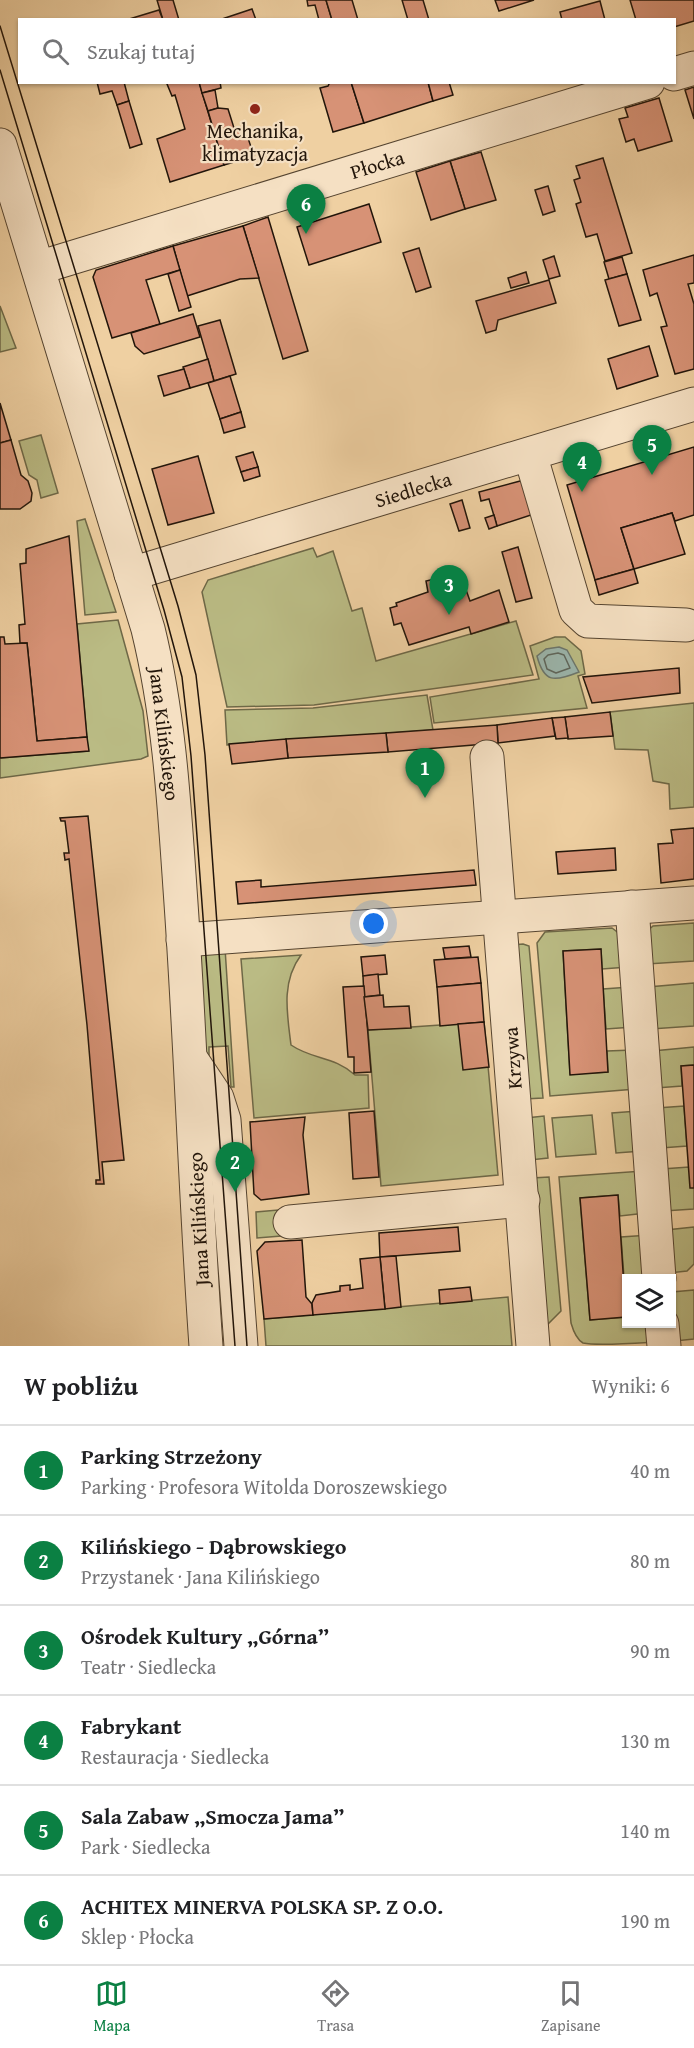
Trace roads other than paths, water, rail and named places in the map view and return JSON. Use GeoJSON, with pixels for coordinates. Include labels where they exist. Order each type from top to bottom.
{"type":"FeatureCollection","features":[{"type":"Feature","properties":{"kind":"street"},"geometry":{"type":"LineString","coordinates":[[676,74],[694,68]]}},
{"type":"Feature","properties":{"kind":"street","name":"Płocka"},"geometry":{"type":"LineString","coordinates":[[38,268],[641,84]]}},
{"type":"Feature","properties":{"kind":"street","name":"Jana Kilińskiego"},"geometry":{"type":"LineString","coordinates":[[0,145],[148,629],[165,704],[183,940],[206,1346]]}},
{"type":"Feature","properties":{"kind":"street","name":"Siedlecka"},"geometry":{"type":"LineString","coordinates":[[131,574],[694,404]]}},
{"type":"Feature","properties":{"kind":"street"},"geometry":{"type":"LineString","coordinates":[[530,454],[576,610],[581,617],[588,621],[686,625]]}},
{"type":"Feature","properties":{"kind":"street","name":"Krzywa"},"geometry":{"type":"LineString","coordinates":[[487,757],[533,1346]]}},
{"type":"Feature","properties":{"kind":"street"},"geometry":{"type":"LineString","coordinates":[[183,940],[694,903]]}},
{"type":"Feature","properties":{"kind":"street"},"geometry":{"type":"LineString","coordinates":[[632,907],[659,1274]]}},
{"type":"Feature","properties":{"kind":"street"},"geometry":{"type":"LineString","coordinates":[[190,1057],[217,1098],[224,1120],[241,1346]]}},
{"type":"Feature","properties":{"kind":"street"},"geometry":{"type":"LineString","coordinates":[[290,1222],[523,1200]]}},
{"type":"Feature","properties":{"kind":"street"},"geometry":{"type":"LineString","coordinates":[[662,1328],[664,1346]]}},
{"type":"Feature","properties":{"kind":"water"},"geometry":{"type":"Polygon","coordinates":[[[559,647],[567,650],[579,672],[563,678],[551,678],[543,671],[537,656],[546,649],[559,647]]]}},
{"type":"Feature","properties":{"kind":"tram line"},"geometry":{"type":"LineString","coordinates":[[0,26],[178,606],[196,675],[205,755],[247,1346]]}},
{"type":"Feature","properties":{"kind":"tram line"},"geometry":{"type":"LineString","coordinates":[[0,70],[164,610],[182,677],[191,756],[235,1346]]}},
{"type":"Feature","properties":{"kind":"place","name":"Mechanika, klimatyzacja"},"geometry":{"type":"Point","coordinates":[255,109]}},
{"type":"Feature","properties":{"kind":"place","name":"ACHITEX MINERVA POLSKA SP. Z O.O."},"geometry":{"type":"Point","coordinates":[306,234]}},
{"type":"Feature","properties":{"kind":"place","name":"Sala Zabaw „Smocza Jama”"},"geometry":{"type":"Point","coordinates":[652,475]}},
{"type":"Feature","properties":{"kind":"place","name":"Fabrykant"},"geometry":{"type":"Point","coordinates":[582,492]}},
{"type":"Feature","properties":{"kind":"place","name":"Ośrodek Kultury „Górna”"},"geometry":{"type":"Point","coordinates":[449,615]}},
{"type":"Feature","properties":{"kind":"place","name":"Parking Strzeżony"},"geometry":{"type":"Point","coordinates":[425,798]}},
{"type":"Feature","properties":{"kind":"place","name":"Kilińskiego - Dąbrowskiego"},"geometry":{"type":"Point","coordinates":[235,1192]}}]}
